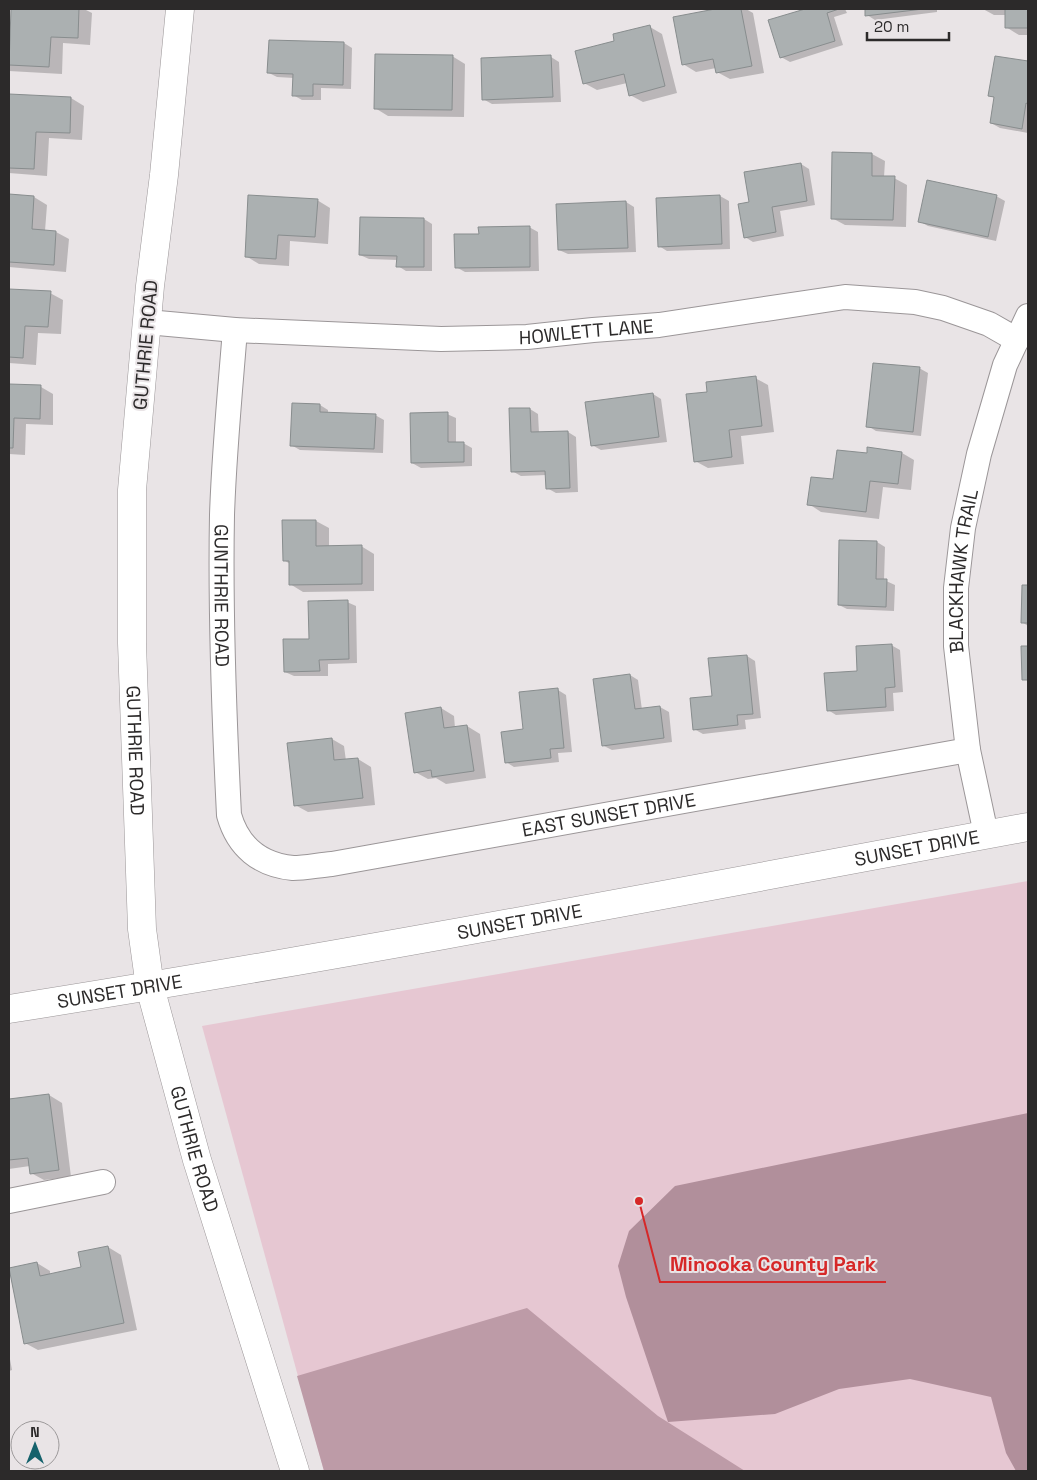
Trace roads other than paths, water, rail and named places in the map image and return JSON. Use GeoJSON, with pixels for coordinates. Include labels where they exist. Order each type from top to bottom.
{"type":"FeatureCollection","features":[{"type":"Feature","properties":{"kind":"street","name":"GUTHRIE ROAD"},"geometry":{"type":"LineString","coordinates":[[180,9],[164,176],[150,286],[132,490],[132,643],[142,929],[150,987],[197,1160],[295,1471]]}},
{"type":"Feature","properties":{"kind":"street","name":"HOWLETT LANE"},"geometry":{"type":"LineString","coordinates":[[147,322],[235,330],[441,339],[527,338],[659,325],[845,297],[915,302],[944,308],[989,324],[1016,340]]}},
{"type":"Feature","properties":{"kind":"street","name":"BLACKHAWK TRAIL"},"geometry":{"type":"LineString","coordinates":[[986,834],[968,750],[956,646],[956,588],[963,528],[979,454],[997,389],[1016,340],[1028,316]]}},
{"type":"Feature","properties":{"kind":"street","name":"GUNTHRIE ROAD"},"geometry":{"type":"LineString","coordinates":[[235,330],[225,444],[222,515],[223,692],[229,815],[239,838],[252,854]]}},
{"type":"Feature","properties":{"kind":"street","name":"EAST SUNSET DRIVE"},"geometry":{"type":"LineString","coordinates":[[252,854],[268,863],[294,868],[332,864],[968,750]]}},
{"type":"Feature","properties":{"kind":"street","name":"SUNSET DRIVE"},"geometry":{"type":"LineString","coordinates":[[9,1009],[150,987],[544,917],[1028,827]]}},
{"type":"Feature","properties":{"kind":"street"},"geometry":{"type":"LineString","coordinates":[[9,1201],[103,1182]]}},
{"type":"Feature","properties":{"kind":"place","name":"Minooka County Park"},"geometry":{"type":"Point","coordinates":[639,1201]}}]}
